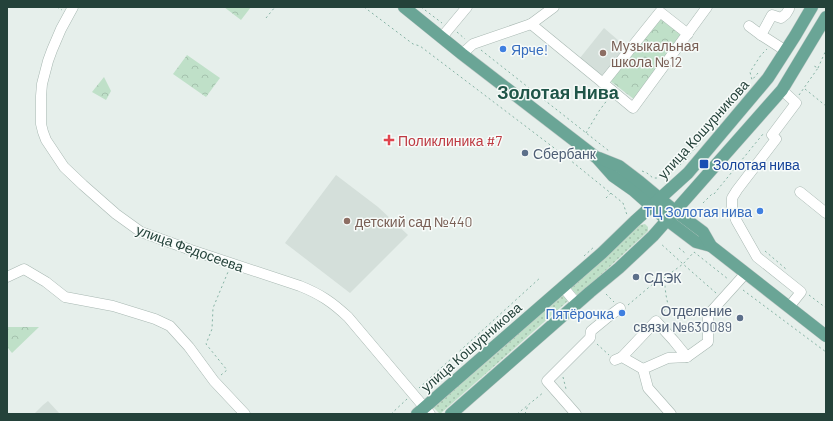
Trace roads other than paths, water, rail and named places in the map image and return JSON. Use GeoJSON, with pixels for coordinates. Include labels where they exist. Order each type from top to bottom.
{"type":"FeatureCollection","features":[{"type":"Feature","properties":{"kind":"main road"},"geometry":{"type":"LineString","coordinates":[[404,7],[462,54],[598,158],[613,176],[633,190],[667,220],[696,242],[711,246]]}},
{"type":"Feature","properties":{"kind":"main road","name":"улица Кошурникова"},"geometry":{"type":"LineString","coordinates":[[424,412],[602,253],[679,181],[687,168],[768,78],[812,7]]}},
{"type":"Feature","properties":{"kind":"main road"},"geometry":{"type":"LineString","coordinates":[[450,414],[619,268],[653,236],[782,90],[826,17]]}},
{"type":"Feature","properties":{"kind":"main road"},"geometry":{"type":"LineString","coordinates":[[598,158],[641,176],[655,186],[666,186],[687,168]]}},
{"type":"Feature","properties":{"kind":"main road"},"geometry":{"type":"LineString","coordinates":[[641,176],[660,198],[703,232],[711,246],[826,336]]}},
{"type":"Feature","properties":{"kind":"street","name":"улица Федосеева"},"geometry":{"type":"LineString","coordinates":[[73,7],[52,50],[42,84],[41,96],[41,124],[43,132],[46,140],[64,167],[110,209],[141,232],[190,250],[300,286],[334,304],[348,317],[413,394],[424,412]]}},
{"type":"Feature","properties":{"kind":"street"},"geometry":{"type":"LineString","coordinates":[[442,37],[467,7]]}},
{"type":"Feature","properties":{"kind":"street"},"geometry":{"type":"LineString","coordinates":[[462,54],[472,44],[531,24],[554,7]]}},
{"type":"Feature","properties":{"kind":"street"},"geometry":{"type":"LineString","coordinates":[[531,24],[633,108],[707,7]]}},
{"type":"Feature","properties":{"kind":"street"},"geometry":{"type":"LineString","coordinates":[[761,35],[772,15],[782,18],[786,14],[789,7]]}},
{"type":"Feature","properties":{"kind":"street"},"geometry":{"type":"LineString","coordinates":[[603,82],[659,8],[688,34]]}},
{"type":"Feature","properties":{"kind":"street"},"geometry":{"type":"LineString","coordinates":[[748,26],[786,51]]}},
{"type":"Feature","properties":{"kind":"street"},"geometry":{"type":"LineString","coordinates":[[782,90],[796,103],[772,135],[776,139],[732,198],[732,207],[736,220],[756,257],[801,292],[789,307]]}},
{"type":"Feature","properties":{"kind":"street"},"geometry":{"type":"LineString","coordinates":[[800,192],[826,213]]}},
{"type":"Feature","properties":{"kind":"street"},"geometry":{"type":"LineString","coordinates":[[7,276],[24,269],[46,282],[65,297],[113,306],[155,319],[170,326],[189,347],[214,381],[245,414]]}},
{"type":"Feature","properties":{"kind":"street"},"geometry":{"type":"LineString","coordinates":[[687,357],[656,321],[618,359],[643,369],[668,358],[687,357],[708,342],[708,315],[745,274]]}},
{"type":"Feature","properties":{"kind":"street"},"geometry":{"type":"LineString","coordinates":[[563,287],[577,304]]}},
{"type":"Feature","properties":{"kind":"street"},"geometry":{"type":"LineString","coordinates":[[573,410],[547,381],[590,338],[591,331],[620,308]]}},
{"type":"Feature","properties":{"kind":"street"},"geometry":{"type":"LineString","coordinates":[[643,369],[648,388],[671,414]]}},
{"type":"Feature","properties":{"kind":"place","name":"Ярче!"},"geometry":{"type":"Point","coordinates":[503,49]}},
{"type":"Feature","properties":{"kind":"place","name":"Музыкальная школа №12"},"geometry":{"type":"Point","coordinates":[603,53]}},
{"type":"Feature","properties":{"kind":"place","name":"Поликлиника #7"},"geometry":{"type":"Point","coordinates":[389,140]}},
{"type":"Feature","properties":{"kind":"place","name":"Сбербанк"},"geometry":{"type":"Point","coordinates":[525,153]}},
{"type":"Feature","properties":{"kind":"place","name":"Золотая нива"},"geometry":{"type":"Point","coordinates":[704,164]}},
{"type":"Feature","properties":{"kind":"place","name":"ТЦ Золотая нива"},"geometry":{"type":"Point","coordinates":[760,211]}},
{"type":"Feature","properties":{"kind":"place","name":"детский сад №440"},"geometry":{"type":"Point","coordinates":[347,221]}},
{"type":"Feature","properties":{"kind":"place","name":"СДЭК"},"geometry":{"type":"Point","coordinates":[636,277]}},
{"type":"Feature","properties":{"kind":"place","name":"Пятёрочка"},"geometry":{"type":"Point","coordinates":[622,313]}},
{"type":"Feature","properties":{"kind":"place","name":"Отделение связи №630089"},"geometry":{"type":"Point","coordinates":[740,318]}},
{"type":"Feature","properties":{"kind":"district","name":"Золотая Нива"},"geometry":{"type":"Point","coordinates":[558,92]}}]}
